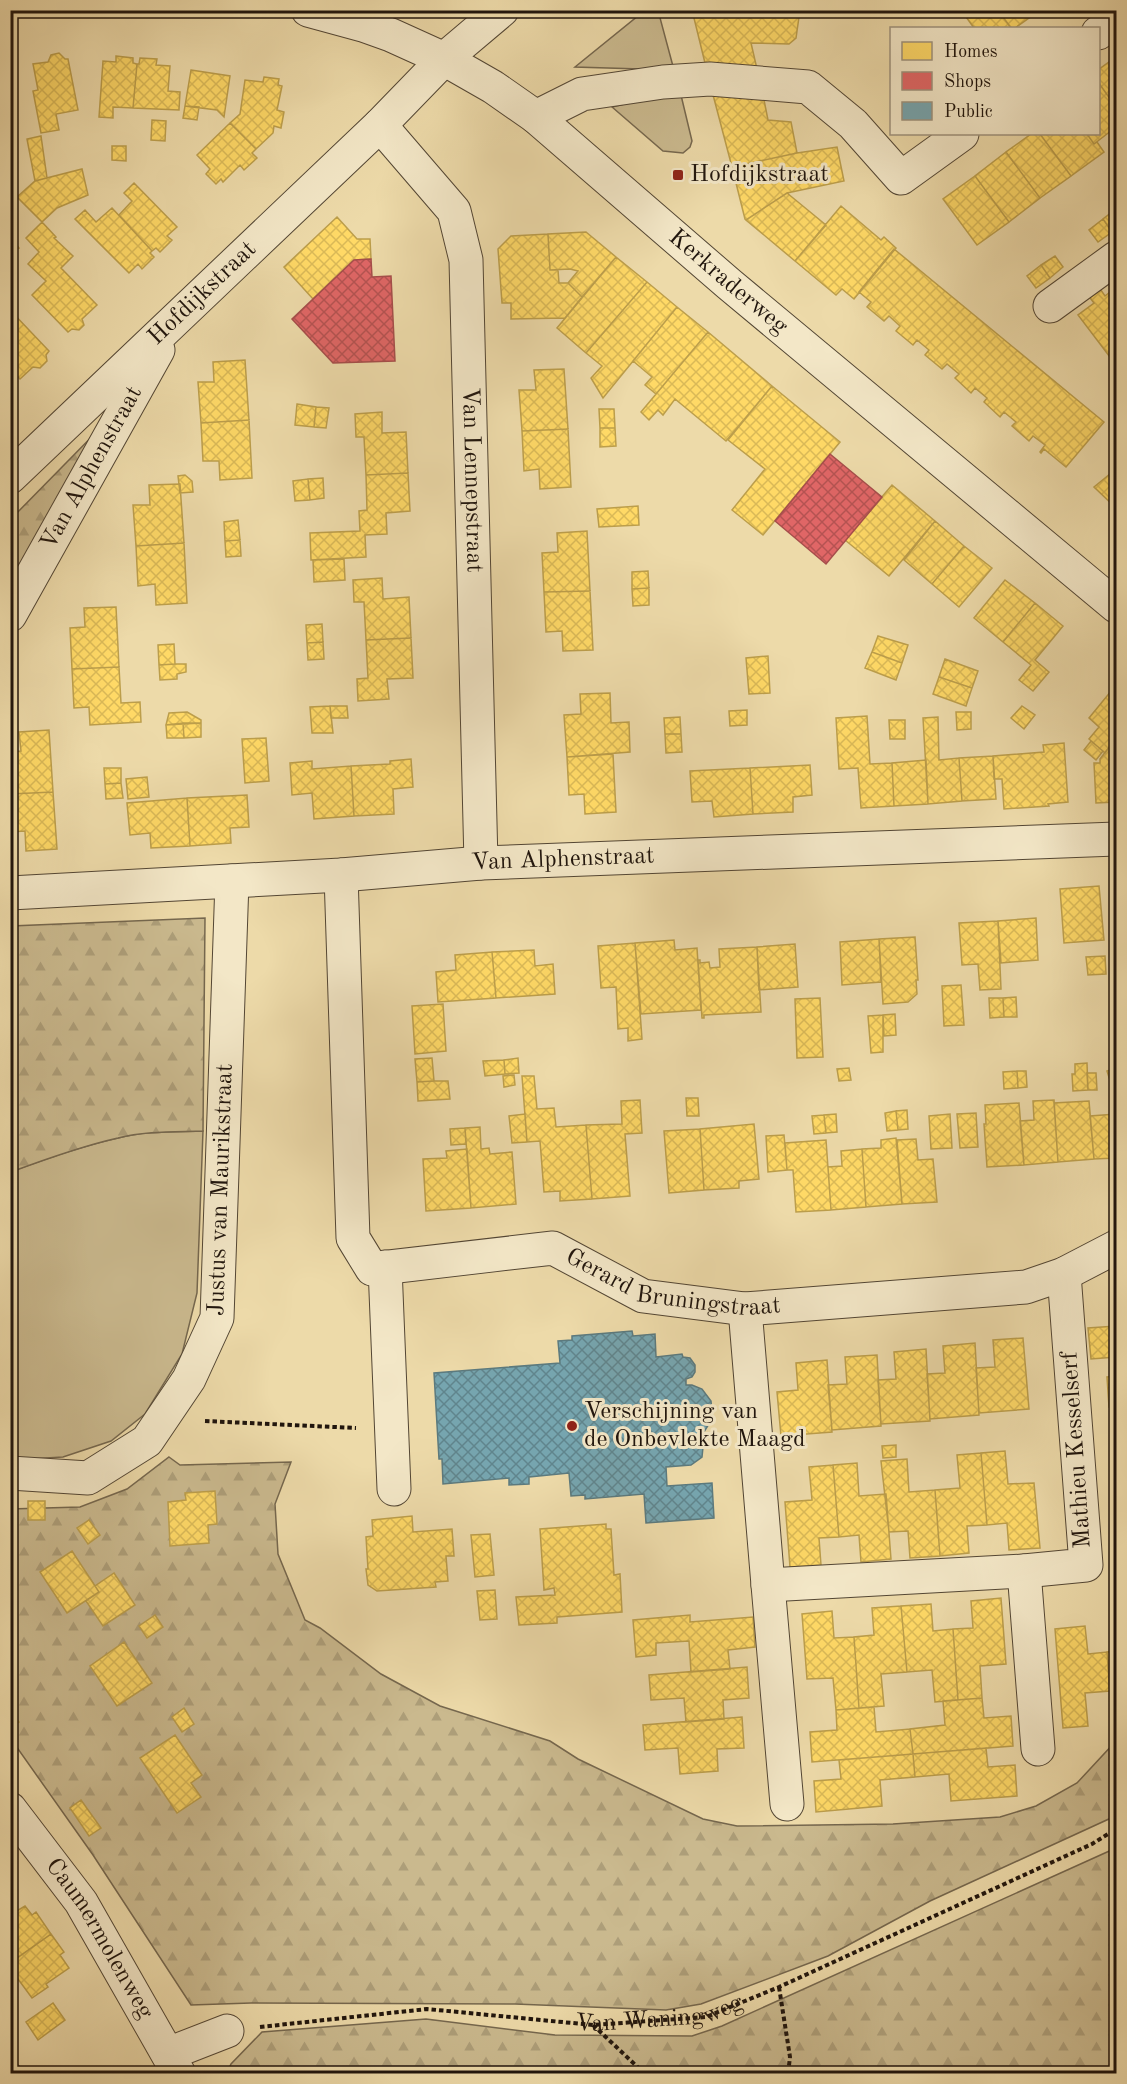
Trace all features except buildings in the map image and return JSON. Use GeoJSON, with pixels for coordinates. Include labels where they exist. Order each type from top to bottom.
{"type":"FeatureCollection","features":[{"type":"Feature","properties":{"kind":"street","name":"Kerkraderweg"},"geometry":{"type":"LineString","coordinates":[[308,10],[391,35],[444,59],[493,87],[536,117],[729,284],[1116,606]]}},
{"type":"Feature","properties":{"kind":"street","name":"Hofdijkstraat"},"geometry":{"type":"LineString","coordinates":[[10,477],[380,125],[444,59],[502,10]]}},
{"type":"Feature","properties":{"kind":"street"},"geometry":{"type":"LineString","coordinates":[[1100,32],[1116,20]]}},
{"type":"Feature","properties":{"kind":"street"},"geometry":{"type":"LineString","coordinates":[[536,117],[582,94],[663,82],[710,79],[808,87],[853,124],[902,178],[961,135]]}},
{"type":"Feature","properties":{"kind":"street","name":"Van Lennepstraat"},"geometry":{"type":"LineString","coordinates":[[380,125],[454,211],[466,260],[481,863]]}},
{"type":"Feature","properties":{"kind":"street"},"geometry":{"type":"LineString","coordinates":[[1050,306],[1116,258]]}},
{"type":"Feature","properties":{"kind":"street","name":"Van Alphenstraat"},"geometry":{"type":"LineString","coordinates":[[10,615],[174,322]]}},
{"type":"Feature","properties":{"kind":"street","name":"Van Alphenstraat"},"geometry":{"type":"LineString","coordinates":[[10,893],[341,875],[481,863],[1116,839]]}},
{"type":"Feature","properties":{"kind":"street"},"geometry":{"type":"LineString","coordinates":[[341,875],[353,1238],[372,1269],[385,1268],[394,1489]]}},
{"type":"Feature","properties":{"kind":"street","name":"Justus van Maurikstraat"},"geometry":{"type":"LineString","coordinates":[[10,1473],[88,1478],[147,1441],[189,1379],[217,1318],[232,881]]}},
{"type":"Feature","properties":{"kind":"street","name":"Gerard Bruningstraat"},"geometry":{"type":"LineString","coordinates":[[385,1268],[553,1248],[643,1296],[745,1309],[1026,1287],[1064,1274],[1116,1247]]}},
{"type":"Feature","properties":{"kind":"street","name":"Mathieu Kesselserf"},"geometry":{"type":"LineString","coordinates":[[768,1585],[1086,1565],[1064,1274]]}},
{"type":"Feature","properties":{"kind":"street"},"geometry":{"type":"LineString","coordinates":[[745,1309],[787,1804]]}},
{"type":"Feature","properties":{"kind":"street"},"geometry":{"type":"LineString","coordinates":[[1024,1570],[1038,1749]]}},
{"type":"Feature","properties":{"kind":"street","name":"Caumermolenweg"},"geometry":{"type":"LineString","coordinates":[[10,1809],[81,1902],[174,2064]]}},
{"type":"Feature","properties":{"kind":"street"},"geometry":{"type":"LineString","coordinates":[[174,2064],[227,2031]]}},
{"type":"Feature","properties":{"kind":"path"},"geometry":{"type":"LineString","coordinates":[[162,1419],[391,1430]]}},
{"type":"Feature","properties":{"kind":"path","name":"Van Waningweg"},"geometry":{"type":"LineString","coordinates":[[227,2031],[427,2010],[593,2025],[706,2017],[779,1987],[1092,1844],[1116,1829]]}},
{"type":"Feature","properties":{"kind":"path"},"geometry":{"type":"LineString","coordinates":[[779,1987],[790,2057],[788,2073]]}},
{"type":"Feature","properties":{"kind":"path"},"geometry":{"type":"LineString","coordinates":[[593,2025],[645,2073]]}},
{"type":"Feature","properties":{"kind":"green space"},"geometry":{"type":"Polygon","coordinates":[[[648,11],[659,14],[674,70],[575,67],[638,16],[648,11]]]}},
{"type":"Feature","properties":{"kind":"green space"},"geometry":{"type":"Polygon","coordinates":[[[680,91],[692,141],[690,147],[683,153],[663,151],[612,107],[680,91]]]}},
{"type":"Feature","properties":{"kind":"green space"},"geometry":{"type":"Polygon","coordinates":[[[119,409],[11,599],[11,519],[119,409]]]}},
{"type":"Feature","properties":{"kind":"green space"},"geometry":{"type":"Polygon","coordinates":[[[205,918],[203,1131],[160,1132],[128,1136],[78,1149],[11,1172],[11,926],[205,918]]]}},
{"type":"Feature","properties":{"kind":"green space"},"geometry":{"type":"Polygon","coordinates":[[[203,1131],[197,1293],[182,1354],[145,1414],[111,1441],[63,1457],[11,1460],[10,1172],[104,1141],[139,1134],[203,1131]]]}},
{"type":"Feature","properties":{"kind":"green space"},"geometry":{"type":"Polygon","coordinates":[[[169,1457],[180,1465],[291,1462],[275,1504],[278,1554],[305,1620],[320,1628],[381,1674],[440,1706],[550,1741],[578,1759],[703,1819],[737,1826],[893,1824],[1000,1817],[1036,1806],[1077,1783],[1116,1741],[1116,1813],[1111,1818],[930,1901],[828,1956],[701,2004],[666,2010],[515,2004],[251,2003],[191,2005],[93,1855],[11,1739],[10,1509],[80,1507],[127,1489],[169,1457]]]}},
{"type":"Feature","properties":{"kind":"green space"},"geometry":{"type":"Polygon","coordinates":[[[1116,1848],[1116,2073],[338,2074],[318,2067],[315,2073],[227,2073],[231,2064],[262,2032],[426,2019],[555,2035],[692,2036],[722,2026],[1116,1848]]]}},
{"type":"Feature","properties":{"kind":"waterway"},"geometry":{"type":"LineString","coordinates":[[10,2064],[22,2074]]}},
{"type":"Feature","properties":{"kind":"place","name":"Hofdijkstraat"},"geometry":{"type":"Point","coordinates":[678,175]}},
{"type":"Feature","properties":{"kind":"place","name":"Verschijning van de Onbevlekte Maagd"},"geometry":{"type":"Point","coordinates":[572,1426]}}]}
